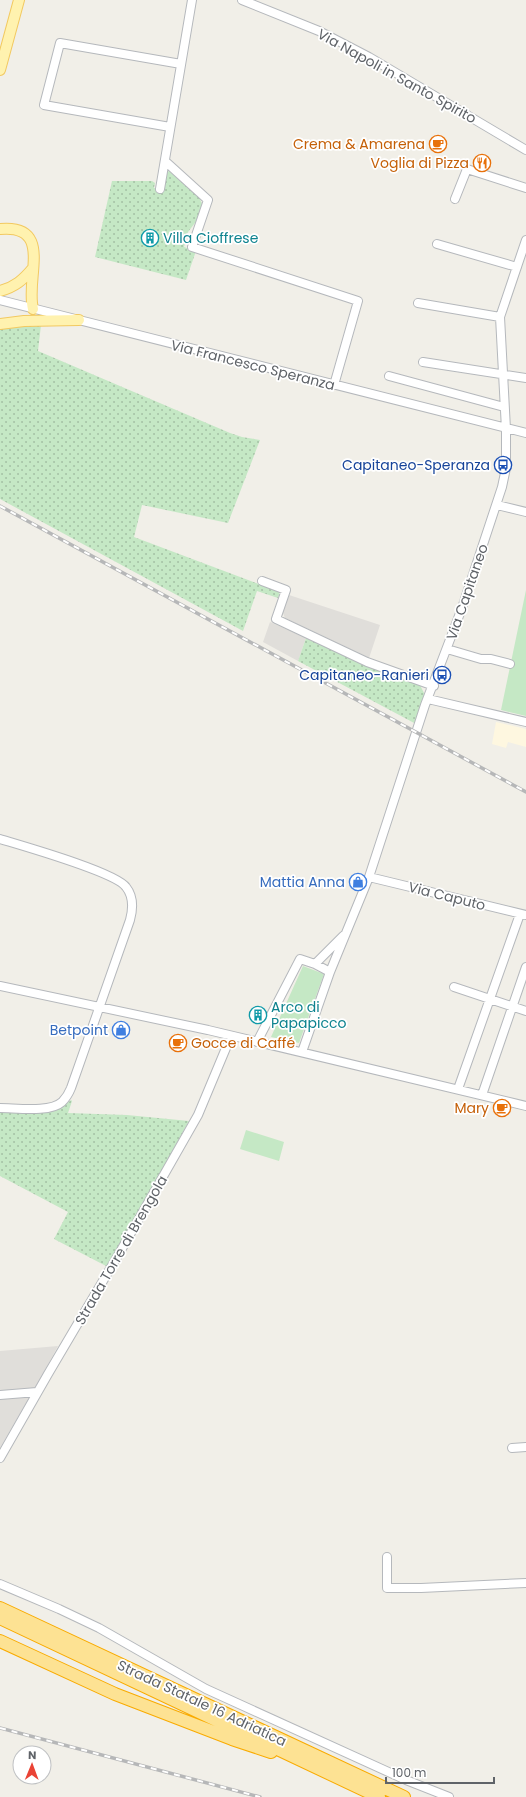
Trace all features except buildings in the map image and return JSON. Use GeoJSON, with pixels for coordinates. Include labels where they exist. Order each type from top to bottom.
{"type":"FeatureCollection","features":[{"type":"Feature","properties":{"kind":"highway","name":"Strada Statale 16 Adriatica"},"geometry":{"type":"LineString","coordinates":[[0,1608],[404,1797]]}},
{"type":"Feature","properties":{"kind":"highway","name":"Strada Statale 16 Adriatica"},"geometry":{"type":"LineString","coordinates":[[0,1618],[379,1797]]}},
{"type":"Feature","properties":{"kind":"highway"},"geometry":{"type":"LineString","coordinates":[[0,1640],[116,1694],[250,1746],[298,1758]]}},
{"type":"Feature","properties":{"kind":"main road"},"geometry":{"type":"LineString","coordinates":[[0,70],[18,0]]}},
{"type":"Feature","properties":{"kind":"main road"},"geometry":{"type":"LineString","coordinates":[[1,230],[17,229],[24,232],[29,238],[35,253],[30,293],[33,309]]}},
{"type":"Feature","properties":{"kind":"main road"},"geometry":{"type":"LineString","coordinates":[[0,291],[22,281],[33,268]]}},
{"type":"Feature","properties":{"kind":"main road"},"geometry":{"type":"LineString","coordinates":[[0,324],[24,321],[79,320]]}},
{"type":"Feature","properties":{"kind":"street"},"geometry":{"type":"LineString","coordinates":[[160,189],[192,0]]}},
{"type":"Feature","properties":{"kind":"street","name":"Via Napoli in Santo Spirito"},"geometry":{"type":"LineString","coordinates":[[242,0],[319,31],[362,53],[526,150]]}},
{"type":"Feature","properties":{"kind":"street"},"geometry":{"type":"LineString","coordinates":[[170,127],[44,105],[60,43],[181,64]]}},
{"type":"Feature","properties":{"kind":"street"},"geometry":{"type":"LineString","coordinates":[[165,161],[208,200],[192,247],[358,301],[334,385]]}},
{"type":"Feature","properties":{"kind":"street"},"geometry":{"type":"LineString","coordinates":[[455,199],[467,169],[526,188]]}},
{"type":"Feature","properties":{"kind":"street","name":"Via Capitaneo"},"geometry":{"type":"LineString","coordinates":[[302,1052],[330,972],[369,877],[428,699],[462,608],[497,505],[506,468],[506,429],[500,317],[526,240]]}},
{"type":"Feature","properties":{"kind":"street"},"geometry":{"type":"LineString","coordinates":[[437,244],[517,267]]}},
{"type":"Feature","properties":{"kind":"street","name":"Via Francesco Speranza"},"geometry":{"type":"LineString","coordinates":[[0,300],[526,434]]}},
{"type":"Feature","properties":{"kind":"street"},"geometry":{"type":"LineString","coordinates":[[418,304],[500,317]]}},
{"type":"Feature","properties":{"kind":"street"},"geometry":{"type":"LineString","coordinates":[[423,362],[526,378]]}},
{"type":"Feature","properties":{"kind":"street"},"geometry":{"type":"LineString","coordinates":[[389,376],[504,407]]}},
{"type":"Feature","properties":{"kind":"street"},"geometry":{"type":"LineString","coordinates":[[497,505],[526,512]]}},
{"type":"Feature","properties":{"kind":"street"},"geometry":{"type":"LineString","coordinates":[[262,581],[286,590],[276,619],[367,662],[434,686]]}},
{"type":"Feature","properties":{"kind":"street"},"geometry":{"type":"LineString","coordinates":[[447,649],[481,659],[491,659],[510,664]]}},
{"type":"Feature","properties":{"kind":"street"},"geometry":{"type":"LineString","coordinates":[[428,699],[526,722]]}},
{"type":"Feature","properties":{"kind":"street"},"geometry":{"type":"LineString","coordinates":[[0,839],[119,880],[131,895],[133,905],[132,914],[71,1088],[61,1103],[45,1108],[0,1108]]}},
{"type":"Feature","properties":{"kind":"street","name":"Via Caputo"},"geometry":{"type":"LineString","coordinates":[[369,877],[523,914]]}},
{"type":"Feature","properties":{"kind":"street"},"geometry":{"type":"LineString","coordinates":[[458,1090],[490,999],[523,914]]}},
{"type":"Feature","properties":{"kind":"street"},"geometry":{"type":"LineString","coordinates":[[315,964],[345,934]]}},
{"type":"Feature","properties":{"kind":"street"},"geometry":{"type":"LineString","coordinates":[[257,1042],[300,959],[315,964],[330,972]]}},
{"type":"Feature","properties":{"kind":"street"},"geometry":{"type":"LineString","coordinates":[[482,1095],[526,967]]}},
{"type":"Feature","properties":{"kind":"street"},"geometry":{"type":"LineString","coordinates":[[0,986],[302,1052],[526,1106]]}},
{"type":"Feature","properties":{"kind":"street"},"geometry":{"type":"LineString","coordinates":[[454,987],[526,1011]]}},
{"type":"Feature","properties":{"kind":"street","name":"Strada Torre di Brengola"},"geometry":{"type":"LineString","coordinates":[[0,1458],[198,1115],[231,1036]]}},
{"type":"Feature","properties":{"kind":"street"},"geometry":{"type":"LineString","coordinates":[[0,1395],[37,1392]]}},
{"type":"Feature","properties":{"kind":"street"},"geometry":{"type":"LineString","coordinates":[[512,1448],[526,1447]]}},
{"type":"Feature","properties":{"kind":"street"},"geometry":{"type":"LineString","coordinates":[[387,1557],[387,1588],[421,1588],[526,1582]]}},
{"type":"Feature","properties":{"kind":"street"},"geometry":{"type":"LineString","coordinates":[[0,1584],[94,1626],[206,1689],[406,1780],[449,1797]]}},
{"type":"Feature","properties":{"kind":"shaded area"},"geometry":{"type":"Polygon","coordinates":[[[289,595],[380,625],[369,658],[285,618],[283,613],[289,595]]]}},
{"type":"Feature","properties":{"kind":"shaded area"},"geometry":{"type":"Polygon","coordinates":[[[270,622],[306,638],[298,661],[263,642],[270,622]]]}},
{"type":"Feature","properties":{"kind":"shaded area"},"geometry":{"type":"Polygon","coordinates":[[[496,722],[526,729],[526,747],[508,742],[506,748],[492,744],[496,722]]]}},
{"type":"Feature","properties":{"kind":"shaded area"},"geometry":{"type":"Polygon","coordinates":[[[58,1346],[34,1390],[0,1393],[0,1351],[58,1346]]]}},
{"type":"Feature","properties":{"kind":"shaded area"},"geometry":{"type":"Polygon","coordinates":[[[31,1395],[8,1434],[0,1448],[0,1398],[31,1395]]]}},
{"type":"Feature","properties":{"kind":"green space"},"geometry":{"type":"Polygon","coordinates":[[[169,171],[199,197],[202,204],[198,219],[188,232],[184,247],[196,251],[186,280],[95,257],[112,181],[152,181],[155,183],[154,188],[163,189],[167,172],[169,171]]]}},
{"type":"Feature","properties":{"kind":"green space"},"geometry":{"type":"Polygon","coordinates":[[[41,325],[38,351],[230,433],[260,440],[228,523],[142,505],[134,537],[280,592],[278,598],[257,591],[243,631],[0,499],[0,327],[41,325]]]}},
{"type":"Feature","properties":{"kind":"green space"},"geometry":{"type":"Polygon","coordinates":[[[526,590],[526,716],[501,710],[526,590]]]}},
{"type":"Feature","properties":{"kind":"green space"},"geometry":{"type":"Polygon","coordinates":[[[306,638],[368,667],[420,685],[425,695],[416,724],[298,661],[306,638]]]}},
{"type":"Feature","properties":{"kind":"green space"},"geometry":{"type":"Polygon","coordinates":[[[303,966],[324,974],[299,1043],[271,1037],[303,966]]]}},
{"type":"Feature","properties":{"kind":"green space"},"geometry":{"type":"Polygon","coordinates":[[[71,1100],[68,1113],[127,1115],[189,1121],[108,1267],[54,1239],[68,1212],[0,1176],[0,1112],[55,1111],[71,1100]]]}},
{"type":"Feature","properties":{"kind":"green space"},"geometry":{"type":"Polygon","coordinates":[[[246,1130],[284,1142],[279,1161],[240,1149],[246,1130]]]}},
{"type":"Feature","properties":{"kind":"railway"},"geometry":{"type":"LineString","coordinates":[[0,506],[526,792]]}},
{"type":"Feature","properties":{"kind":"railway"},"geometry":{"type":"LineString","coordinates":[[0,1728],[260,1797]]}},
{"type":"Feature","properties":{"kind":"place","name":"Crema & Amarena"},"geometry":{"type":"Point","coordinates":[438,144]}},
{"type":"Feature","properties":{"kind":"place","name":"Voglia di Pizza"},"geometry":{"type":"Point","coordinates":[482,163]}},
{"type":"Feature","properties":{"kind":"place","name":"Villa Cioffrese"},"geometry":{"type":"Point","coordinates":[150,238]}},
{"type":"Feature","properties":{"kind":"place","name":"Capitaneo-Speranza"},"geometry":{"type":"Point","coordinates":[503,465]}},
{"type":"Feature","properties":{"kind":"place","name":"Capitaneo-Ranieri"},"geometry":{"type":"Point","coordinates":[442,675]}},
{"type":"Feature","properties":{"kind":"place","name":"Mattia Anna"},"geometry":{"type":"Point","coordinates":[358,882]}},
{"type":"Feature","properties":{"kind":"place","name":"Arco di Papapicco"},"geometry":{"type":"Point","coordinates":[258,1015]}},
{"type":"Feature","properties":{"kind":"place","name":"Betpoint"},"geometry":{"type":"Point","coordinates":[121,1030]}},
{"type":"Feature","properties":{"kind":"place","name":"Gocce di Caffé"},"geometry":{"type":"Point","coordinates":[178,1043]}},
{"type":"Feature","properties":{"kind":"place","name":"Mary"},"geometry":{"type":"Point","coordinates":[502,1108]}}]}
